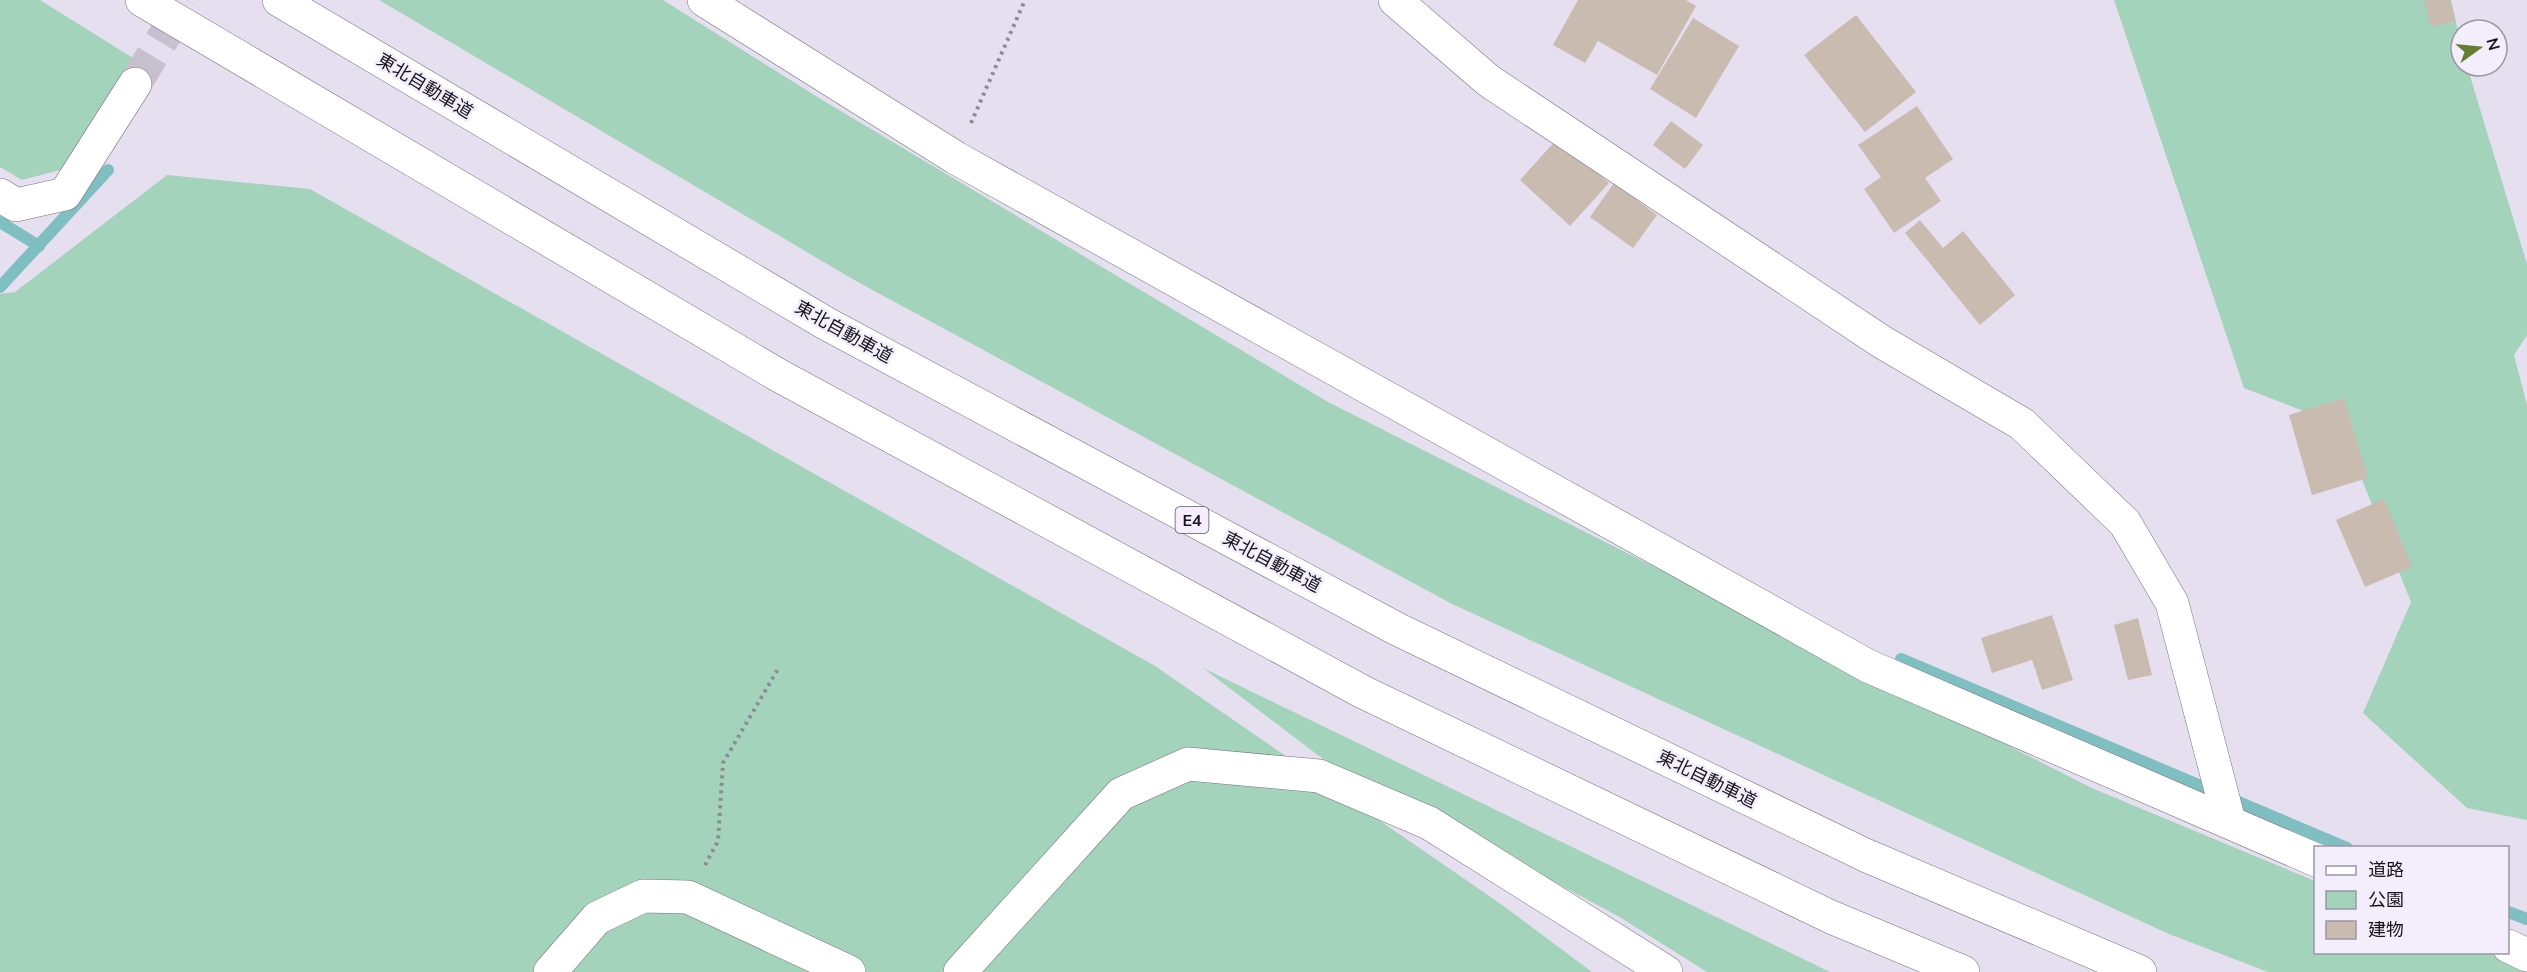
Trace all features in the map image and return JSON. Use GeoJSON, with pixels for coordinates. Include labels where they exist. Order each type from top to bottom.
{"type":"FeatureCollection","features":[{"type":"Feature","properties":{"kind":"main road"},"geometry":{"type":"LineString","coordinates":[[142,0],[777,375],[1362,692],[1831,917],[1963,972]]}},
{"type":"Feature","properties":{"kind":"main road","name":"東北自動車道"},"geometry":{"type":"LineString","coordinates":[[279,0],[827,324],[1397,629],[1864,855],[2140,972]]}},
{"type":"Feature","properties":{"kind":"main road"},"geometry":{"type":"LineString","coordinates":[[704,0],[956,158],[1868,666],[2314,859]]}},
{"type":"Feature","properties":{"kind":"main road"},"geometry":{"type":"LineString","coordinates":[[1395,0],[1490,81],[1882,342],[2022,424],[2125,523],[2172,603],[2229,821]]}},
{"type":"Feature","properties":{"kind":"main road"},"geometry":{"type":"LineString","coordinates":[[0,195],[16,205],[65,194],[135,84]]}},
{"type":"Feature","properties":{"kind":"main road"},"geometry":{"type":"LineString","coordinates":[[960,972],[1121,794],[1188,764],[1319,776],[1428,823],[1666,972]]}},
{"type":"Feature","properties":{"kind":"main road"},"geometry":{"type":"LineString","coordinates":[[550,972],[597,918],[643,896],[688,897],[849,972]]}},
{"type":"Feature","properties":{"kind":"main road"},"geometry":{"type":"LineString","coordinates":[[2509,946],[2527,955]]}},
{"type":"Feature","properties":{"kind":"path"},"geometry":{"type":"LineString","coordinates":[[956,158],[1025,0]]}},
{"type":"Feature","properties":{"kind":"path"},"geometry":{"type":"LineString","coordinates":[[688,897],[718,841],[723,763],[778,669]]}},
{"type":"Feature","properties":{"kind":"green space"},"geometry":{"type":"Polygon","coordinates":[[[0,0],[40,0],[133,58],[68,168],[22,180],[0,167],[0,0]]]}},
{"type":"Feature","properties":{"kind":"green space"},"geometry":{"type":"Polygon","coordinates":[[[379,0],[663,0],[819,98],[1328,402],[2094,789],[2314,881],[2314,954],[2490,954],[2527,969],[2527,972],[2268,972],[2169,934],[1452,604],[856,281],[379,0]]]}},
{"type":"Feature","properties":{"kind":"green space"},"geometry":{"type":"Polygon","coordinates":[[[2114,0],[2451,0],[2455,18],[2449,18],[2449,78],[2471,78],[2527,264],[2527,335],[2514,355],[2527,405],[2527,820],[2467,808],[2363,713],[2411,602],[2340,425],[2244,388],[2114,0]]]}},
{"type":"Feature","properties":{"kind":"green space"},"geometry":{"type":"Polygon","coordinates":[[[167,175],[310,189],[1155,666],[1498,902],[1592,972],[0,972],[0,294],[15,292],[167,175]]]}},
{"type":"Feature","properties":{"kind":"green space"},"geometry":{"type":"Polygon","coordinates":[[[1203,668],[1830,972],[1707,972],[1618,916],[1323,759],[1203,668]]]}},
{"type":"Feature","properties":{"kind":"building"},"geometry":{"type":"Polygon","coordinates":[[[1578,0],[1686,0],[1696,6],[1657,75],[1598,41],[1585,63],[1553,45],[1578,0]]]}},
{"type":"Feature","properties":{"kind":"building"},"geometry":{"type":"Polygon","coordinates":[[[2424,0],[2450,0],[2455,18],[2449,18],[2449,23],[2431,27],[2424,0]]]}},
{"type":"Feature","properties":{"kind":"building"},"geometry":{"type":"Polygon","coordinates":[[[1856,15],[1916,92],[1865,132],[1804,55],[1856,15]]]}},
{"type":"Feature","properties":{"kind":"building"},"geometry":{"type":"Polygon","coordinates":[[[1693,18],[1739,46],[1696,118],[1650,89],[1693,18]]]}},
{"type":"Feature","properties":{"kind":"building"},"geometry":{"type":"Polygon","coordinates":[[[1917,106],[1953,159],[1925,178],[1941,201],[1894,233],[1864,189],[1881,177],[1858,145],[1917,106]]]}},
{"type":"Feature","properties":{"kind":"building"},"geometry":{"type":"Polygon","coordinates":[[[1671,121],[1703,145],[1685,169],[1653,145],[1671,121]]]}},
{"type":"Feature","properties":{"kind":"building"},"geometry":{"type":"Polygon","coordinates":[[[1558,138],[1609,183],[1570,226],[1520,180],[1558,138]]]}},
{"type":"Feature","properties":{"kind":"building"},"geometry":{"type":"Polygon","coordinates":[[[1614,183],[1657,215],[1633,248],[1590,217],[1614,183]]]}},
{"type":"Feature","properties":{"kind":"building"},"geometry":{"type":"Polygon","coordinates":[[[1920,220],[1943,248],[1963,231],[2015,295],[1980,325],[1905,233],[1920,220]]]}},
{"type":"Feature","properties":{"kind":"building"},"geometry":{"type":"Polygon","coordinates":[[[2344,398],[2368,478],[2312,495],[2289,415],[2344,398]]]}},
{"type":"Feature","properties":{"kind":"building"},"geometry":{"type":"Polygon","coordinates":[[[2384,499],[2412,567],[2365,587],[2336,520],[2384,499]]]}},
{"type":"Feature","properties":{"kind":"building"},"geometry":{"type":"Polygon","coordinates":[[[2052,615],[2073,680],[2042,690],[2032,660],[1992,673],[1981,638],[2052,615]]]}},
{"type":"Feature","properties":{"kind":"building"},"geometry":{"type":"Polygon","coordinates":[[[2138,618],[2152,675],[2128,680],[2114,625],[2138,618]]]}},
{"type":"Feature","properties":{"kind":"waterway"},"geometry":{"type":"LineString","coordinates":[[0,287],[108,170]]}},
{"type":"Feature","properties":{"kind":"waterway"},"geometry":{"type":"LineString","coordinates":[[0,222],[39,246]]}},
{"type":"Feature","properties":{"kind":"waterway"},"geometry":{"type":"LineString","coordinates":[[1901,659],[2342,846]]}},
{"type":"Feature","properties":{"kind":"waterway"},"geometry":{"type":"LineString","coordinates":[[2509,912],[2527,919]]}},
{"type":"Feature","properties":{"kind":"tunnel"},"geometry":{"type":"LineString","coordinates":[[135,84],[186,0]]}}]}
